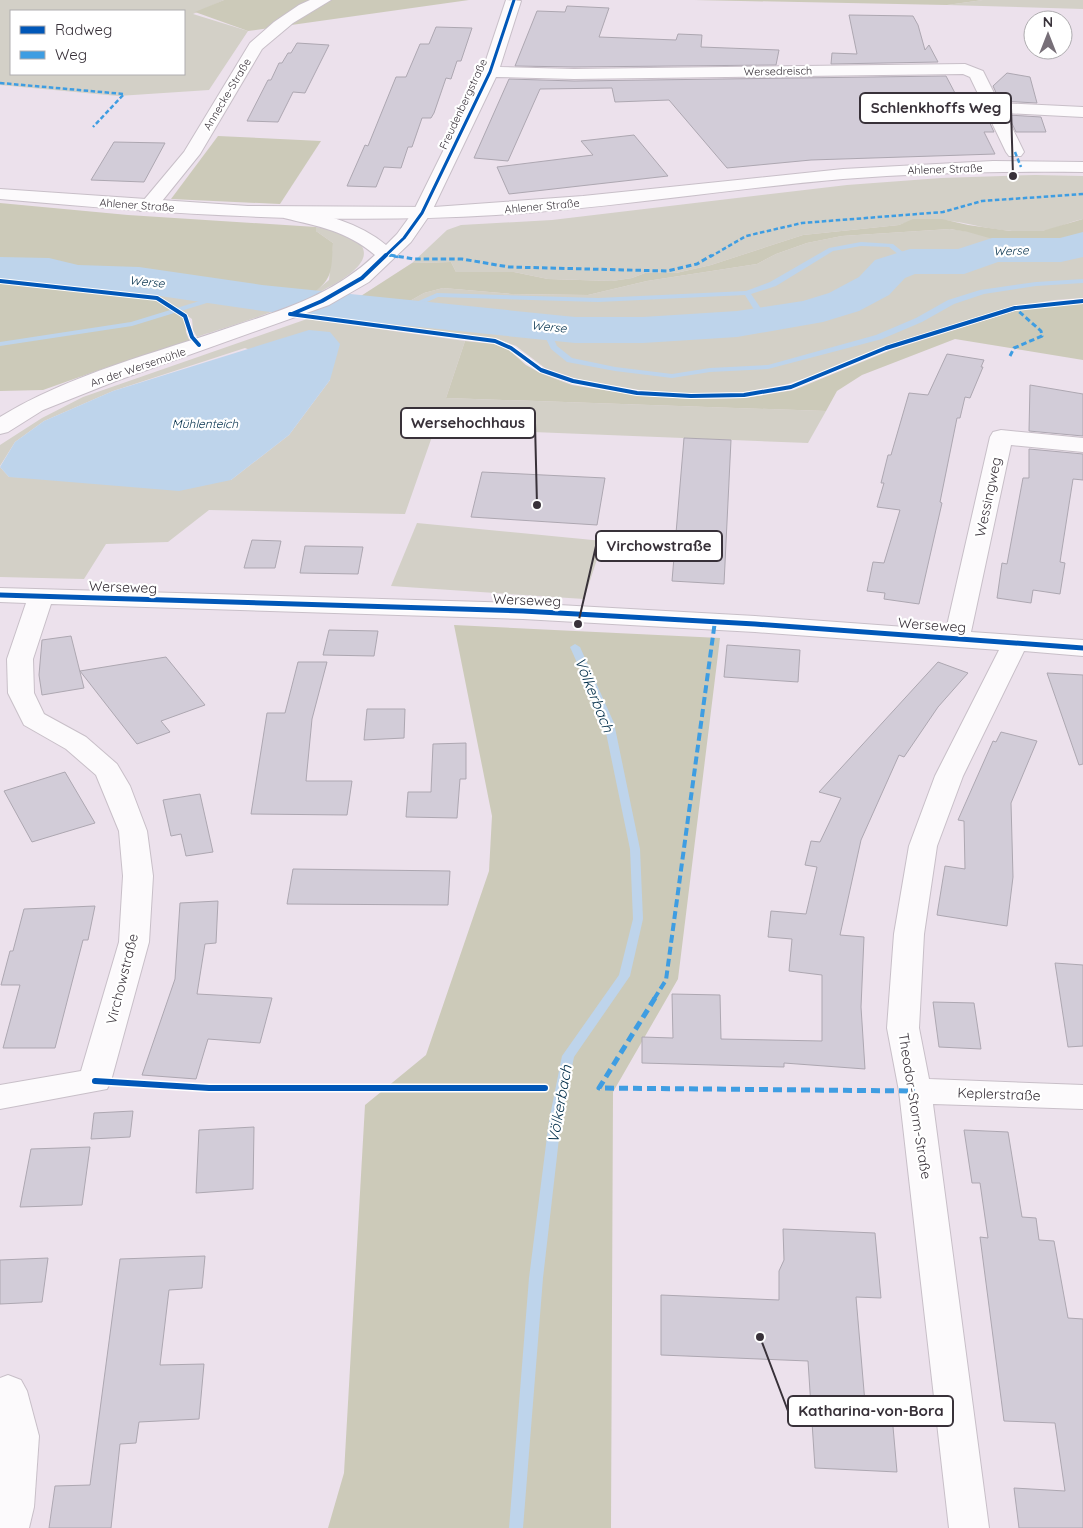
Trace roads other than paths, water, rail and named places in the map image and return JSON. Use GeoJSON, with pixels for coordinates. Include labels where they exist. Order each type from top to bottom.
{"type":"FeatureCollection","features":[{"type":"Feature","properties":{"kind":"street","name":"Annecke-Straße"},"geometry":{"type":"LineString","coordinates":[[147,206],[191,154],[256,46],[270,32],[291,16],[323,0]]}},
{"type":"Feature","properties":{"kind":"street","name":"Freudenbergstraße"},"geometry":{"type":"LineString","coordinates":[[422,213],[490,72],[513,1]]}},
{"type":"Feature","properties":{"kind":"street","name":"Wersedreisch"},"geometry":{"type":"LineString","coordinates":[[490,72],[574,74],[965,69],[977,74],[1015,152]]}},
{"type":"Feature","properties":{"kind":"street"},"geometry":{"type":"LineString","coordinates":[[994,108],[1036,108],[1083,112]]}},
{"type":"Feature","properties":{"kind":"street","name":"Ahlener Straße"},"geometry":{"type":"LineString","coordinates":[[0,194],[147,206],[291,214],[422,213],[629,199],[843,174],[1009,167],[1083,167]]}},
{"type":"Feature","properties":{"kind":"street","name":"An der Wersemühle"},"geometry":{"type":"LineString","coordinates":[[0,427],[35,405],[315,304],[362,278],[404,238],[422,213]]}},
{"type":"Feature","properties":{"kind":"street"},"geometry":{"type":"LineString","coordinates":[[291,214],[323,220],[350,229],[365,236],[387,256]]}},
{"type":"Feature","properties":{"kind":"street","name":"Wessingweg"},"geometry":{"type":"LineString","coordinates":[[957,638],[1001,437],[1083,445]]}},
{"type":"Feature","properties":{"kind":"street","name":"Werseweg"},"geometry":{"type":"LineString","coordinates":[[0,595],[533,611],[957,638],[1083,648]]}},
{"type":"Feature","properties":{"kind":"street","name":"Virchowstraße"},"geometry":{"type":"LineString","coordinates":[[0,1097],[95,1081],[134,942],[138,876],[133,831],[116,786],[107,770],[76,743],[32,719],[21,693],[20,659],[41,596]]}},
{"type":"Feature","properties":{"kind":"street","name":"Theodor-Storm-Straße"},"geometry":{"type":"LineString","coordinates":[[970,1528],[915,1091],[903,1028],[908,934],[923,846],[949,776],[1016,642]]}},
{"type":"Feature","properties":{"kind":"street","name":"Keplerstraße"},"geometry":{"type":"LineString","coordinates":[[915,1091],[1083,1097]]}},
{"type":"Feature","properties":{"kind":"street"},"geometry":{"type":"LineString","coordinates":[[8,1390],[20,1436],[14,1507],[9,1528]]}},
{"type":"Feature","properties":{"kind":"water","name":"Mühlenteich"},"geometry":{"type":"Polygon","coordinates":[[[309,330],[330,332],[340,344],[330,380],[289,435],[231,480],[179,491],[9,477],[0,467],[15,442],[44,421],[113,391],[309,330]]]}},
{"type":"Feature","properties":{"kind":"waterway"},"geometry":{"type":"LineString","coordinates":[[747,293],[773,284],[831,249],[861,244],[891,245],[910,261]]}},
{"type":"Feature","properties":{"kind":"waterway","name":"Werse"},"geometry":{"type":"LineString","coordinates":[[0,269],[49,271],[78,278],[139,280],[262,298],[575,330],[643,330],[737,324],[808,313],[844,302],[874,286],[890,269],[910,261],[964,262],[992,250],[1061,250],[1083,244]]}},
{"type":"Feature","properties":{"kind":"waterway"},"geometry":{"type":"LineString","coordinates":[[544,326],[554,347],[570,360],[615,369],[672,376],[710,370],[768,367],[879,337],[919,320],[951,302],[983,292],[1036,284],[1083,281]]}},
{"type":"Feature","properties":{"kind":"waterway"},"geometry":{"type":"LineString","coordinates":[[397,312],[437,295],[598,300],[747,293]]}},
{"type":"Feature","properties":{"kind":"waterway"},"geometry":{"type":"LineString","coordinates":[[747,293],[764,319]]}},
{"type":"Feature","properties":{"kind":"waterway"},"geometry":{"type":"LineString","coordinates":[[0,344],[132,324],[232,294]]}},
{"type":"Feature","properties":{"kind":"waterway","name":"Völkerbach"},"geometry":{"type":"LineString","coordinates":[[516,1528],[536,1278],[555,1121],[568,1056],[624,976],[638,919],[635,849],[609,723],[575,647]]}},
{"type":"Feature","properties":{"kind":"place","name":"Schlenkhoffs Weg"},"geometry":{"type":"Point","coordinates":[1013,176]}},
{"type":"Feature","properties":{"kind":"place","name":"Wersehochhaus"},"geometry":{"type":"Point","coordinates":[537,505]}},
{"type":"Feature","properties":{"kind":"place","name":"Virchowstraße"},"geometry":{"type":"Point","coordinates":[578,624]}},
{"type":"Feature","properties":{"kind":"place","name":"Katharina-von-Bora"},"geometry":{"type":"Point","coordinates":[760,1337]}}]}
